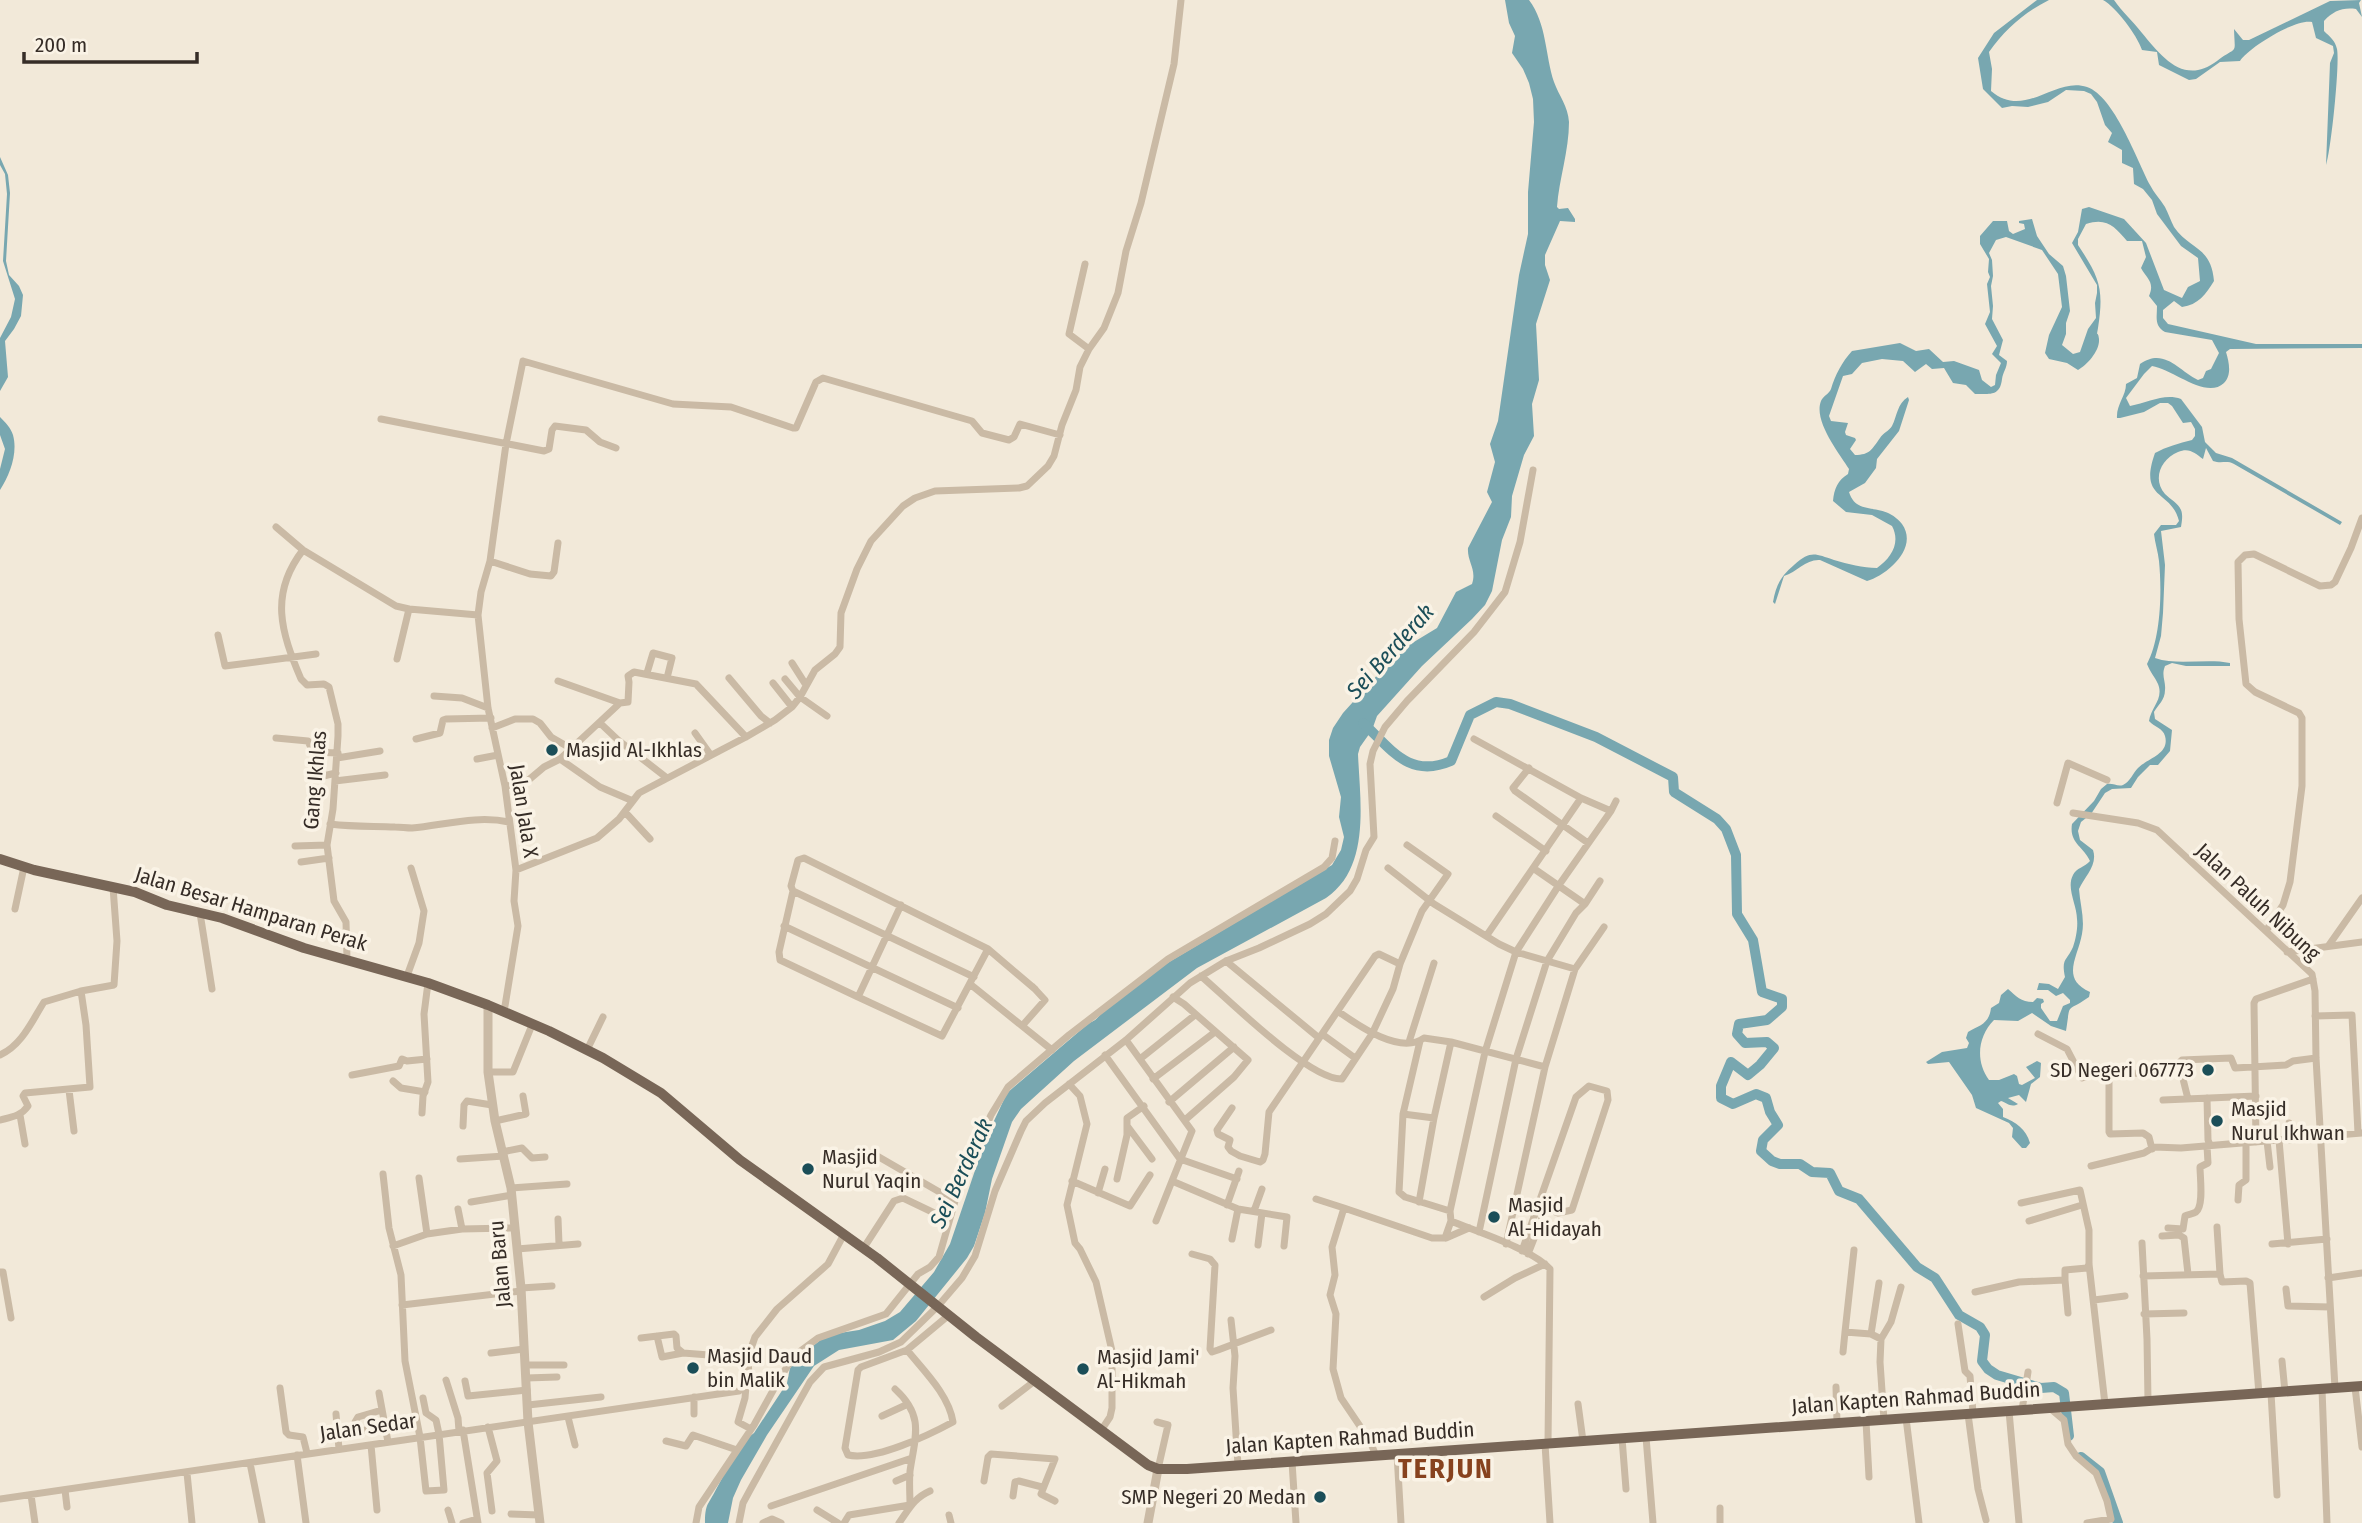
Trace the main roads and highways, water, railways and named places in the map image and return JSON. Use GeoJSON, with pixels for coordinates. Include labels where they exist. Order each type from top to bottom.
{"type":"FeatureCollection","features":[{"type":"Feature","properties":{"kind":"main road","name":"Jalan Besar Hamparan Perak"},"geometry":{"type":"LineString","coordinates":[[0,859],[222,918],[304,947],[428,982],[488,1005],[587,1050],[637,1077],[678,1106],[730,1152],[1148,1465],[1158,1469]]}},
{"type":"Feature","properties":{"kind":"main road","name":"Jalan Kapten Rahmad Buddin"},"geometry":{"type":"LineString","coordinates":[[1158,1469],[1292,1462],[2359,1387]]}},
{"type":"Feature","properties":{"kind":"water","name":"Sei Berderak"},"geometry":{"type":"Polygon","coordinates":[[[1505,0],[1529,0],[1539,19],[1551,72],[1569,122],[1557,207],[1568,208],[1575,222],[1560,221],[1545,255],[1550,280],[1536,324],[1539,380],[1532,404],[1534,436],[1524,455],[1512,496],[1511,517],[1502,540],[1492,591],[1485,605],[1422,666],[1377,716],[1372,730],[1360,747],[1360,832],[1350,869],[1340,885],[1326,898],[1197,968],[1074,1061],[1021,1109],[1012,1122],[992,1179],[985,1213],[967,1258],[916,1321],[893,1340],[839,1350],[814,1366],[767,1435],[741,1480],[733,1498],[728,1523],[705,1523],[708,1504],[729,1466],[787,1383],[790,1368],[800,1356],[827,1335],[859,1330],[885,1321],[900,1312],[934,1272],[950,1244],[986,1138],[1007,1093],[1105,1009],[1159,968],[1332,865],[1341,850],[1344,837],[1339,817],[1341,797],[1329,756],[1329,740],[1333,728],[1343,713],[1399,651],[1437,628],[1456,592],[1472,584],[1468,548],[1492,502],[1487,492],[1495,462],[1490,444],[1498,421],[1519,275],[1528,234],[1528,192],[1534,122],[1529,83],[1512,53],[1515,36],[1509,23],[1505,0]]]}},
{"type":"Feature","properties":{"kind":"water"},"geometry":{"type":"Polygon","coordinates":[[[2037,0],[2049,0],[2016,22],[1989,52],[1992,69],[1991,91],[2004,99],[2016,101],[2028,100],[2075,85],[2087,87],[2106,103],[2124,130],[2174,227],[2204,255],[2212,270],[2214,281],[2201,298],[2182,307],[2174,301],[2163,310],[2163,318],[2168,324],[2256,344],[2362,344],[2362,348],[2230,349],[2226,352],[2228,376],[2224,383],[2217,387],[2199,386],[2152,366],[2126,398],[2130,406],[2162,398],[2181,399],[2202,427],[2205,442],[2216,453],[2232,458],[2342,522],[2340,525],[2234,464],[2213,461],[2206,448],[2203,459],[2192,451],[2185,450],[2172,455],[2163,464],[2159,476],[2161,488],[2180,508],[2182,518],[2181,527],[2161,531],[2165,565],[2163,613],[2155,658],[2221,662],[2230,663],[2230,666],[2186,666],[2172,663],[2165,666],[2165,694],[2154,712],[2155,719],[2172,730],[2170,751],[2158,765],[2150,765],[2131,788],[2112,789],[2105,793],[2091,814],[2081,822],[2078,831],[2080,840],[2093,850],[2094,861],[2079,889],[2083,928],[2073,974],[2081,987],[2090,992],[2089,997],[2070,1009],[2066,1031],[2051,1026],[2032,1013],[2018,1021],[1994,1020],[1984,1033],[1980,1057],[1989,1080],[1999,1080],[2014,1074],[2022,1085],[2035,1078],[2026,1067],[2037,1061],[2041,1063],[2040,1077],[2031,1084],[2026,1102],[2019,1095],[2008,1098],[2018,1104],[2016,1105],[2001,1101],[1998,1103],[2003,1109],[2003,1117],[2026,1134],[2030,1143],[2026,1148],[2022,1148],[2012,1137],[2013,1128],[2009,1123],[1976,1108],[1972,1095],[1949,1062],[1926,1062],[1942,1052],[1967,1048],[1968,1032],[1986,1021],[1991,1008],[1999,1003],[2001,995],[2008,989],[2025,1001],[2043,999],[2041,1008],[2050,1021],[2057,1021],[2063,1006],[2070,1003],[2070,1000],[2063,993],[2056,996],[2048,990],[2037,990],[2039,983],[2058,989],[2065,977],[2064,963],[2076,937],[2077,919],[2071,880],[2076,871],[2090,861],[2073,836],[2072,824],[2094,801],[2101,789],[2107,784],[2125,784],[2138,768],[2161,751],[2166,742],[2162,731],[2149,721],[2159,694],[2158,684],[2147,664],[2158,628],[2160,600],[2159,561],[2154,534],[2161,525],[2176,525],[2179,521],[2175,511],[2153,487],[2150,479],[2151,468],[2155,453],[2192,440],[2195,429],[2191,422],[2183,423],[2168,403],[2160,403],[2144,412],[2120,418],[2117,418],[2117,413],[2126,384],[2137,378],[2140,364],[2149,359],[2164,359],[2198,380],[2211,369],[2219,353],[2212,340],[2165,332],[2159,327],[2157,306],[2149,296],[2151,284],[2141,268],[2146,257],[2142,241],[2127,241],[2110,225],[2100,222],[2086,224],[2078,239],[2078,245],[2096,275],[2100,293],[2100,315],[2097,333],[2099,344],[2089,361],[2078,370],[2067,363],[2049,359],[2045,353],[2049,335],[2062,307],[2058,274],[2042,250],[2006,237],[1996,240],[1989,253],[1993,276],[1992,319],[2003,340],[1999,355],[2007,361],[1997,391],[1975,394],[1966,385],[1953,383],[1944,368],[1932,369],[1926,364],[1915,372],[1903,361],[1882,359],[1862,363],[1852,374],[1843,376],[1829,416],[1831,421],[1848,423],[1845,432],[1856,440],[1850,449],[1855,455],[1867,453],[1873,448],[1892,426],[1899,407],[1908,397],[1899,431],[1877,459],[1876,468],[1865,483],[1849,492],[1858,505],[1895,517],[1902,524],[1907,542],[1904,551],[1891,567],[1867,581],[1820,560],[1810,562],[1784,576],[1775,604],[1773,602],[1782,577],[1809,555],[1877,568],[1887,560],[1895,544],[1892,526],[1872,515],[1846,512],[1833,501],[1837,485],[1848,474],[1849,469],[1824,427],[1820,409],[1822,399],[1830,391],[1839,369],[1852,351],[1900,343],[1916,351],[1929,349],[1943,362],[1954,361],[1979,370],[1982,380],[1991,387],[1995,385],[2001,363],[1992,354],[1997,346],[1985,324],[1990,312],[1987,284],[1990,277],[1989,259],[1980,244],[1980,236],[1993,221],[2007,221],[2009,231],[2013,234],[2025,229],[2024,224],[2019,221],[2032,219],[2037,236],[2049,254],[2063,266],[2070,311],[2062,345],[2073,354],[2080,352],[2088,329],[2096,318],[2097,285],[2072,243],[2078,232],[2082,209],[2089,207],[2124,219],[2146,243],[2164,290],[2182,298],[2188,287],[2200,281],[2198,258],[2181,246],[2157,214],[2152,200],[2143,189],[2134,184],[2133,168],[2122,163],[2122,150],[2108,142],[2112,133],[2105,125],[2097,102],[2091,94],[2066,90],[2048,102],[2028,107],[2002,108],[1983,89],[1978,58],[1994,33],[2037,0]]]}},
{"type":"Feature","properties":{"kind":"water"},"geometry":{"type":"Polygon","coordinates":[[[2103,0],[2114,0],[2166,59],[2184,69],[2194,71],[2205,68],[2234,50],[2234,29],[2243,40],[2249,40],[2330,1],[2361,0],[2359,3],[2362,17],[2356,9],[2343,9],[2324,21],[2324,31],[2335,43],[2338,57],[2326,165],[2330,63],[2334,53],[2333,46],[2316,38],[2312,22],[2284,29],[2252,49],[2240,61],[2220,62],[2196,79],[2189,80],[2159,65],[2157,52],[2142,50],[2126,22],[2103,0]]]}},
{"type":"Feature","properties":{"kind":"water"},"geometry":{"type":"Polygon","coordinates":[[[0,157],[8,175],[10,193],[6,261],[9,275],[23,295],[21,316],[5,341],[8,377],[0,391],[0,338],[11,317],[15,299],[3,261],[7,194],[0,157]]]}},
{"type":"Feature","properties":{"kind":"water"},"geometry":{"type":"Polygon","coordinates":[[[0,417],[12,432],[14,456],[0,490],[0,469],[5,449],[0,435],[0,417]]]}},
{"type":"Feature","properties":{"kind":"waterway"},"geometry":{"type":"LineString","coordinates":[[1363,723],[1392,751],[1412,764],[1436,766],[1451,761],[1470,715],[1496,702],[1510,704],[1596,737],[1673,777],[1674,792],[1717,819],[1726,829],[1736,855],[1737,914],[1753,940],[1762,992],[1782,999],[1782,1007],[1767,1020],[1739,1024],[1737,1034],[1745,1043],[1767,1042],[1774,1048],[1748,1075],[1731,1062],[1721,1086],[1721,1098],[1733,1104],[1756,1094],[1766,1098],[1778,1125],[1763,1140],[1761,1151],[1780,1164],[1800,1164],[1812,1172],[1830,1173],[1839,1191],[1859,1199],[1917,1267],[1935,1278],[1959,1315],[1980,1327],[1985,1335],[1982,1361],[1988,1369],[1997,1375],[2041,1388],[2054,1387],[2064,1393],[2069,1436]]}},
{"type":"Feature","properties":{"kind":"waterway"},"geometry":{"type":"LineString","coordinates":[[2081,1457],[2100,1472],[2118,1523]]}},
{"type":"Feature","properties":{"kind":"place","name":"Masjid Al-Ikhlas"},"geometry":{"type":"Point","coordinates":[552,750]}},
{"type":"Feature","properties":{"kind":"place","name":"SD Negeri 067773"},"geometry":{"type":"Point","coordinates":[2208,1070]}},
{"type":"Feature","properties":{"kind":"place","name":"Masjid Nurul Ikhwan"},"geometry":{"type":"Point","coordinates":[2217,1121]}},
{"type":"Feature","properties":{"kind":"place","name":"Masjid Nurul Yaqin"},"geometry":{"type":"Point","coordinates":[808,1169]}},
{"type":"Feature","properties":{"kind":"place","name":"Masjid Al-Hidayah"},"geometry":{"type":"Point","coordinates":[1494,1217]}},
{"type":"Feature","properties":{"kind":"place","name":"Masjid Daud bin Malik"},"geometry":{"type":"Point","coordinates":[693,1368]}},
{"type":"Feature","properties":{"kind":"place","name":"Masjid Jami' Al-Hikmah"},"geometry":{"type":"Point","coordinates":[1083,1369]}},
{"type":"Feature","properties":{"kind":"place","name":"SMP Negeri 20 Medan"},"geometry":{"type":"Point","coordinates":[1320,1497]}},
{"type":"Feature","properties":{"kind":"district","name":"TERJUN"},"geometry":{"type":"Point","coordinates":[1446,1468]}}]}
